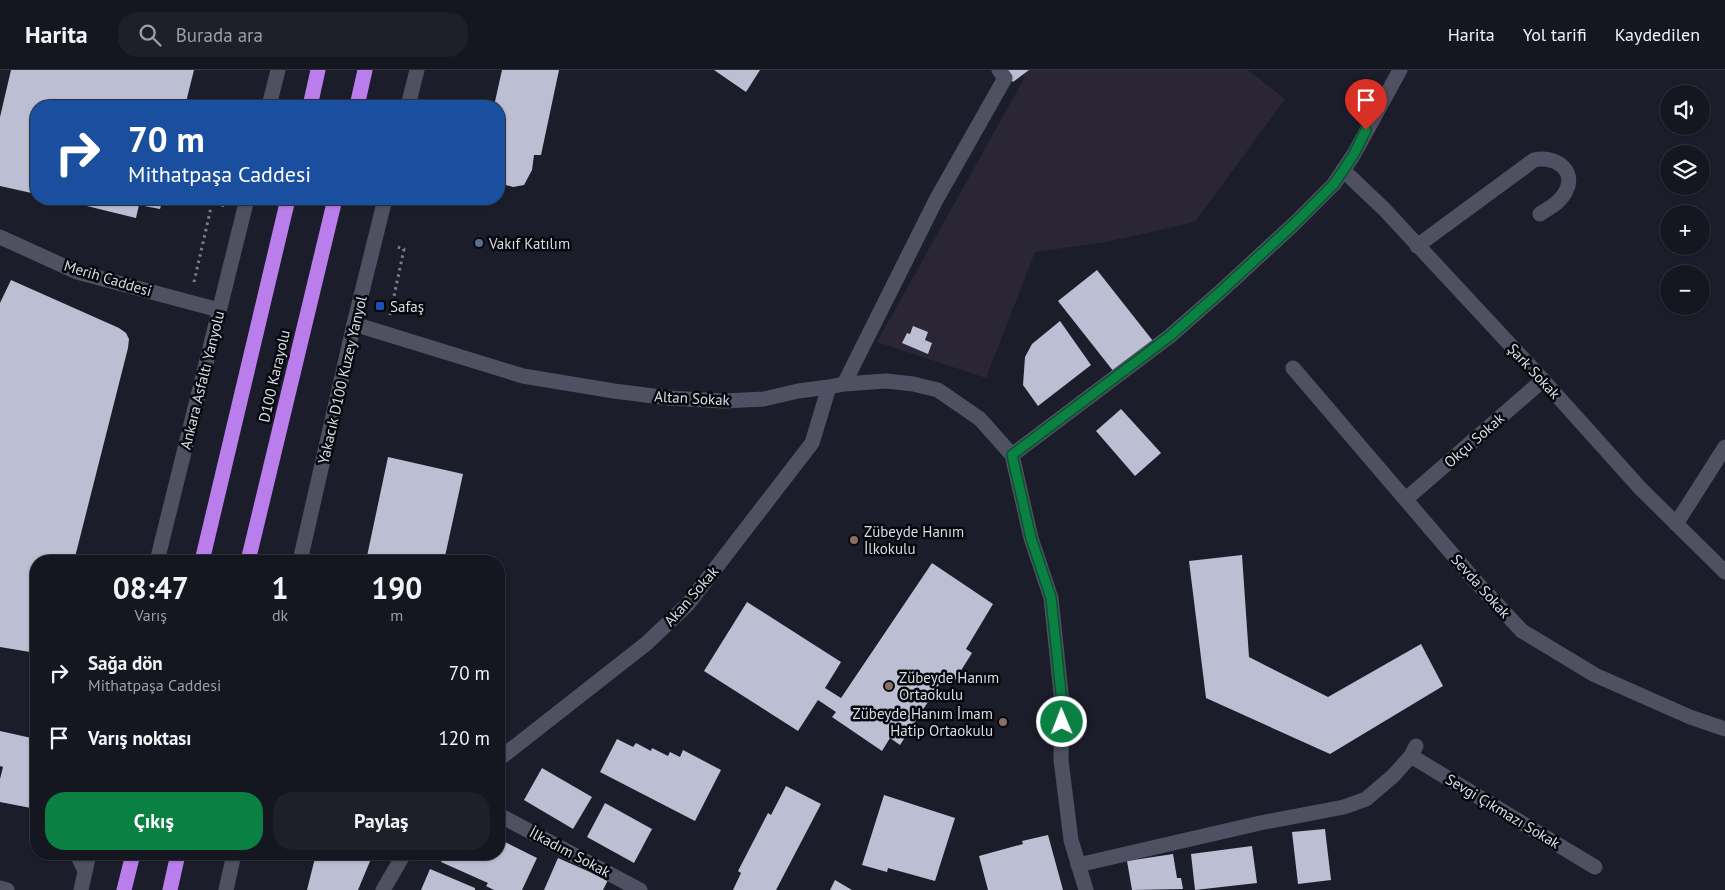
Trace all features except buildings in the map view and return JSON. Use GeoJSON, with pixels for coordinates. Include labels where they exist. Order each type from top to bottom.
{"type":"FeatureCollection","features":[{"type":"Feature","properties":{"kind":"highway"},"geometry":{"type":"LineString","coordinates":[[311,100],[318,70]]}},
{"type":"Feature","properties":{"kind":"highway"},"geometry":{"type":"LineString","coordinates":[[358,100],[365,70]]}},
{"type":"Feature","properties":{"kind":"highway","name":"D100 Karayolu"},"geometry":{"type":"LineString","coordinates":[[203,555],[287,205]]}},
{"type":"Feature","properties":{"kind":"highway","name":"D100 Karayolu"},"geometry":{"type":"LineString","coordinates":[[249,555],[334,205]]}},
{"type":"Feature","properties":{"kind":"highway"},"geometry":{"type":"LineString","coordinates":[[124,890],[132,860]]}},
{"type":"Feature","properties":{"kind":"highway"},"geometry":{"type":"LineString","coordinates":[[170,890],[177,860]]}},
{"type":"Feature","properties":{"kind":"street"},"geometry":{"type":"LineString","coordinates":[[270,100],[278,70]]}},
{"type":"Feature","properties":{"kind":"street"},"geometry":{"type":"LineString","coordinates":[[410,100],[417,70]]}},
{"type":"Feature","properties":{"kind":"street"},"geometry":{"type":"LineString","coordinates":[[844,384],[936,200],[1005,78],[999,70]]}},
{"type":"Feature","properties":{"kind":"street"},"geometry":{"type":"LineString","coordinates":[[1086,890],[1071,840],[1061,760],[1062,703],[1051,598],[1031,538],[1012,455],[1170,336],[1295,223],[1334,184],[1354,154],[1400,70]]}},
{"type":"Feature","properties":{"kind":"street"},"geometry":{"type":"LineString","coordinates":[[1417,246],[1534,160],[1542,158],[1558,162],[1564,168],[1568,175],[1568,186],[1562,198],[1540,214]]}},
{"type":"Feature","properties":{"kind":"street","name":"Şark Sokak"},"geometry":{"type":"LineString","coordinates":[[1343,170],[1384,209],[1543,380],[1640,488],[1725,572]]}},
{"type":"Feature","properties":{"kind":"street","name":"Ankara Asfaltı Yanyolu"},"geometry":{"type":"LineString","coordinates":[[158,555],[245,205]]}},
{"type":"Feature","properties":{"kind":"street","name":"Yakacık D100 Kuzey Yanyol"},"geometry":{"type":"LineString","coordinates":[[301,555],[354,324],[384,205]]}},
{"type":"Feature","properties":{"kind":"street","name":"Merih Caddesi"},"geometry":{"type":"LineString","coordinates":[[0,237],[77,272],[219,310]]}},
{"type":"Feature","properties":{"kind":"street","name":"Altan Sokak"},"geometry":{"type":"LineString","coordinates":[[354,324],[523,376],[668,398],[724,401],[764,399],[798,391],[829,388],[844,384],[886,381],[913,384],[938,390],[980,419],[1012,455]]}},
{"type":"Feature","properties":{"kind":"street","name":"Sevda Sokak"},"geometry":{"type":"LineString","coordinates":[[1293,368],[1478,583],[1522,631],[1595,675],[1690,717],[1725,729]]}},
{"type":"Feature","properties":{"kind":"street","name":"Okçu Sokak"},"geometry":{"type":"LineString","coordinates":[[1406,499],[1543,380]]}},
{"type":"Feature","properties":{"kind":"street","name":"Akan Sokak"},"geometry":{"type":"LineString","coordinates":[[505,754],[647,643],[688,604],[812,443],[829,388]]}},
{"type":"Feature","properties":{"kind":"street"},"geometry":{"type":"LineString","coordinates":[[1676,524],[1725,448]]}},
{"type":"Feature","properties":{"kind":"street","name":"Sevgi Çıkmazı Sokak"},"geometry":{"type":"LineString","coordinates":[[1078,865],[1260,823],[1344,807],[1366,798],[1393,776],[1414,751],[1595,867]]}},
{"type":"Feature","properties":{"kind":"street","name":"İlkadım Sokak"},"geometry":{"type":"LineString","coordinates":[[505,818],[640,890]]}},
{"type":"Feature","properties":{"kind":"street"},"geometry":{"type":"LineString","coordinates":[[80,860],[85,870]]}},
{"type":"Feature","properties":{"kind":"street"},"geometry":{"type":"LineString","coordinates":[[81,890],[88,860]]}},
{"type":"Feature","properties":{"kind":"street"},"geometry":{"type":"LineString","coordinates":[[226,890],[233,860]]}},
{"type":"Feature","properties":{"kind":"street"},"geometry":{"type":"LineString","coordinates":[[383,890],[400,860]]}},
{"type":"Feature","properties":{"kind":"street"},"geometry":{"type":"LineString","coordinates":[[0,888],[7,890]]}},
{"type":"Feature","properties":{"kind":"path"},"geometry":{"type":"LineString","coordinates":[[189,302],[212,205]]}},
{"type":"Feature","properties":{"kind":"path"},"geometry":{"type":"LineString","coordinates":[[395,292],[404,249]]}},
{"type":"Feature","properties":{"kind":"shaded area"},"geometry":{"type":"Polygon","coordinates":[[[1018,70],[1248,70],[1285,99],[1195,222],[1106,242],[1035,252],[986,378],[877,342],[1025,77],[1018,70]]]}},
{"type":"Feature","properties":{"kind":"place","name":"Vakıf Katılım"},"geometry":{"type":"Point","coordinates":[479,243]}},
{"type":"Feature","properties":{"kind":"place","name":"Safaş"},"geometry":{"type":"Point","coordinates":[380,306]}},
{"type":"Feature","properties":{"kind":"place","name":"Zübeyde Hanım İlkokulu"},"geometry":{"type":"Point","coordinates":[854,540]}},
{"type":"Feature","properties":{"kind":"place","name":"Zübeyde Hanım Ortaokulu"},"geometry":{"type":"Point","coordinates":[889,686]}},
{"type":"Feature","properties":{"kind":"place","name":"Zübeyde Hanım İmam Hatip Ortaokulu"},"geometry":{"type":"Point","coordinates":[1003,722]}},
{"type":"Feature","properties":{"kind":"route"},"geometry":{"type":"LineString","coordinates":[[1062,722],[1058,656],[1051,598],[1031,538],[1012,455],[1170,336],[1219,293],[1334,184],[1354,154],[1366,130]]}}]}
